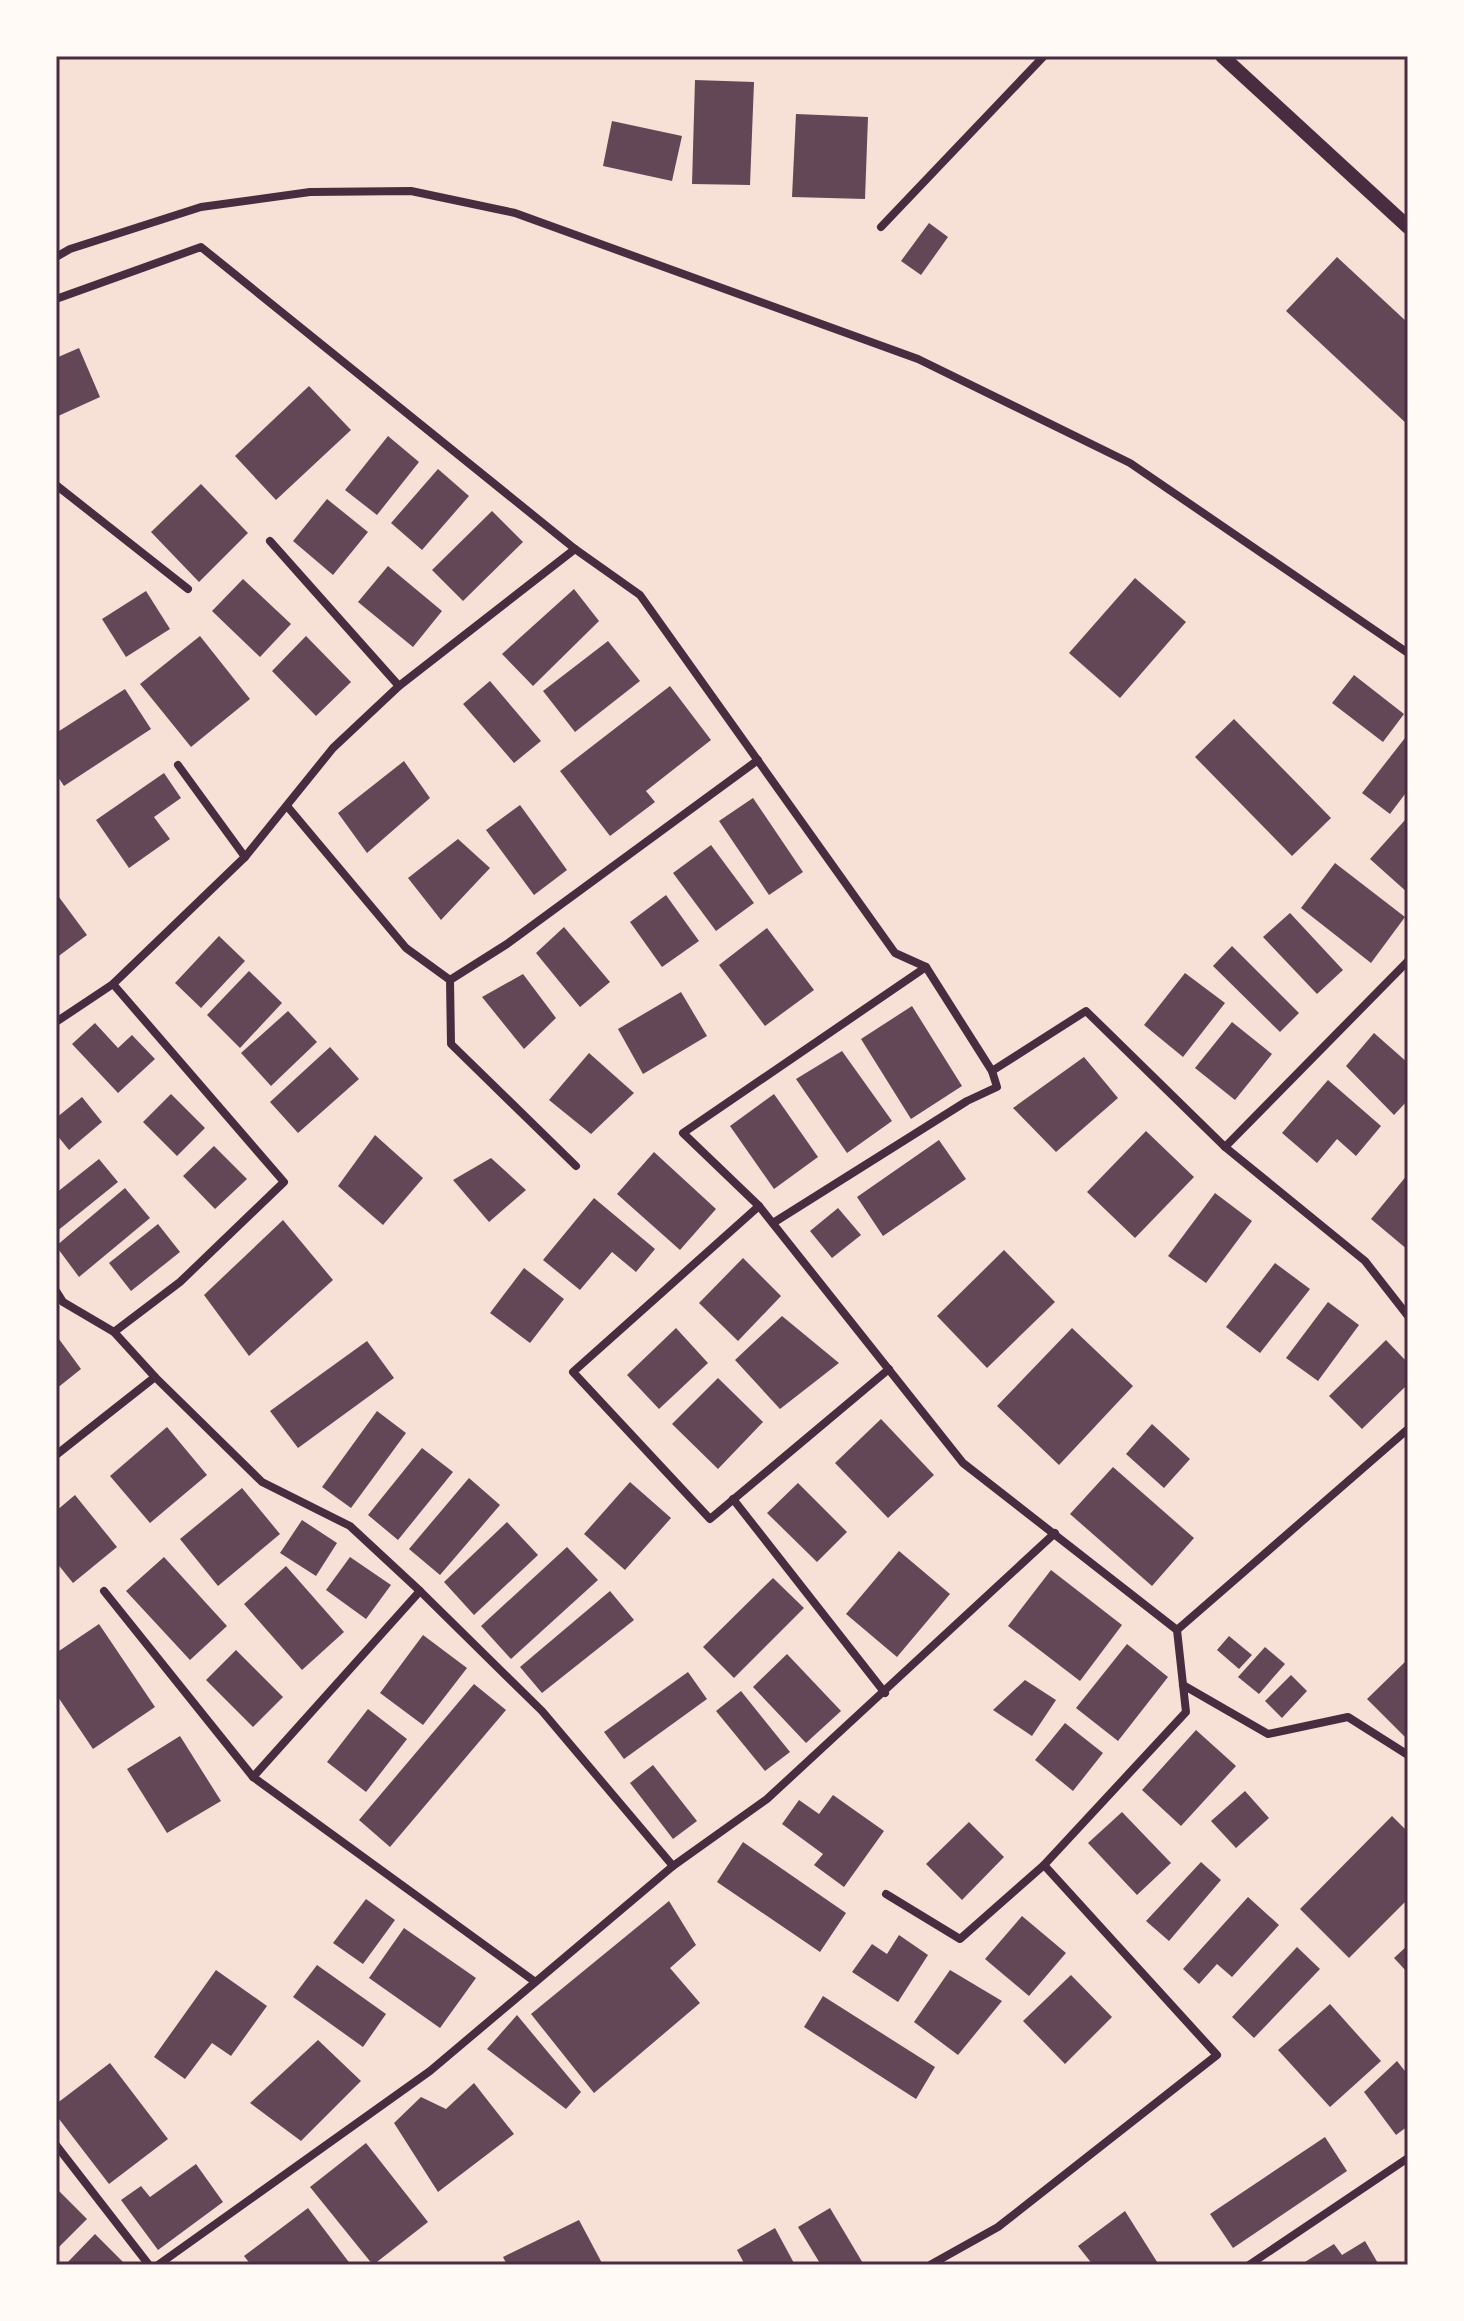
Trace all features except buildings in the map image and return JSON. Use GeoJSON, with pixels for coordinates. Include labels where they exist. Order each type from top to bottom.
{"type":"FeatureCollection","features":[{"type":"Feature","properties":{"kind":"street"},"geometry":{"type":"LineString","coordinates":[[881,227],[1044,56]]}},
{"type":"Feature","properties":{"kind":"street"},"geometry":{"type":"LineString","coordinates":[[1222,56],[1408,227]]}},
{"type":"Feature","properties":{"kind":"street"},"geometry":{"type":"LineString","coordinates":[[56,257],[70,249],[201,207],[310,192],[411,191],[515,213],[918,359],[1102,449],[1143,472],[1408,653]]}},
{"type":"Feature","properties":{"kind":"street"},"geometry":{"type":"LineString","coordinates":[[56,299],[201,247],[575,549],[640,595],[895,953],[926,967],[992,1071],[997,1087],[967,1101],[773,1223]]}},
{"type":"Feature","properties":{"kind":"street"},"geometry":{"type":"LineString","coordinates":[[56,485],[188,589]]}},
{"type":"Feature","properties":{"kind":"street"},"geometry":{"type":"LineString","coordinates":[[270,541],[399,686]]}},
{"type":"Feature","properties":{"kind":"street"},"geometry":{"type":"LineString","coordinates":[[56,1022],[113,984],[245,857],[333,748],[399,686],[575,549]]}},
{"type":"Feature","properties":{"kind":"street"},"geometry":{"type":"LineString","coordinates":[[450,980],[507,944],[758,760]]}},
{"type":"Feature","properties":{"kind":"street"},"geometry":{"type":"LineString","coordinates":[[178,765],[245,857]]}},
{"type":"Feature","properties":{"kind":"street"},"geometry":{"type":"LineString","coordinates":[[287,806],[406,948],[450,980]]}},
{"type":"Feature","properties":{"kind":"street"},"geometry":{"type":"LineString","coordinates":[[1225,1147],[1408,961]]}},
{"type":"Feature","properties":{"kind":"street"},"geometry":{"type":"LineString","coordinates":[[886,1894],[960,1939],[1044,1865],[1186,1712],[1177,1630],[963,1463],[759,1206],[683,1133],[926,967]]}},
{"type":"Feature","properties":{"kind":"street"},"geometry":{"type":"LineString","coordinates":[[450,980],[451,1044],[576,1166]]}},
{"type":"Feature","properties":{"kind":"street"},"geometry":{"type":"LineString","coordinates":[[113,984],[284,1182],[180,1282],[114,1332]]}},
{"type":"Feature","properties":{"kind":"street"},"geometry":{"type":"LineString","coordinates":[[992,1071],[1086,1011],[1225,1147],[1365,1261],[1408,1316]]}},
{"type":"Feature","properties":{"kind":"street"},"geometry":{"type":"LineString","coordinates":[[759,1206],[573,1372],[710,1519],[889,1369]]}},
{"type":"Feature","properties":{"kind":"street"},"geometry":{"type":"LineString","coordinates":[[56,1291],[59,1304],[114,1332],[155,1377],[262,1482],[350,1526],[420,1591],[542,1711],[673,1866]]}},
{"type":"Feature","properties":{"kind":"street"},"geometry":{"type":"LineString","coordinates":[[56,1455],[155,1377]]}},
{"type":"Feature","properties":{"kind":"street"},"geometry":{"type":"LineString","coordinates":[[1177,1630],[1408,1429]]}},
{"type":"Feature","properties":{"kind":"street"},"geometry":{"type":"LineString","coordinates":[[733,1499],[885,1693]]}},
{"type":"Feature","properties":{"kind":"street"},"geometry":{"type":"LineString","coordinates":[[158,2265],[430,2071],[673,1866],[767,1799],[1055,1533]]}},
{"type":"Feature","properties":{"kind":"street"},"geometry":{"type":"LineString","coordinates":[[104,1591],[253,1777],[534,1981]]}},
{"type":"Feature","properties":{"kind":"street"},"geometry":{"type":"LineString","coordinates":[[253,1777],[420,1591]]}},
{"type":"Feature","properties":{"kind":"street"},"geometry":{"type":"LineString","coordinates":[[1183,1685],[1268,1734],[1348,1717],[1408,1755]]}},
{"type":"Feature","properties":{"kind":"street"},"geometry":{"type":"LineString","coordinates":[[930,2265],[998,2227],[1217,2055],[1044,1865]]}},
{"type":"Feature","properties":{"kind":"street"},"geometry":{"type":"LineString","coordinates":[[56,2145],[149,2265]]}},
{"type":"Feature","properties":{"kind":"street"},"geometry":{"type":"LineString","coordinates":[[1249,2265],[1408,2158]]}}]}
